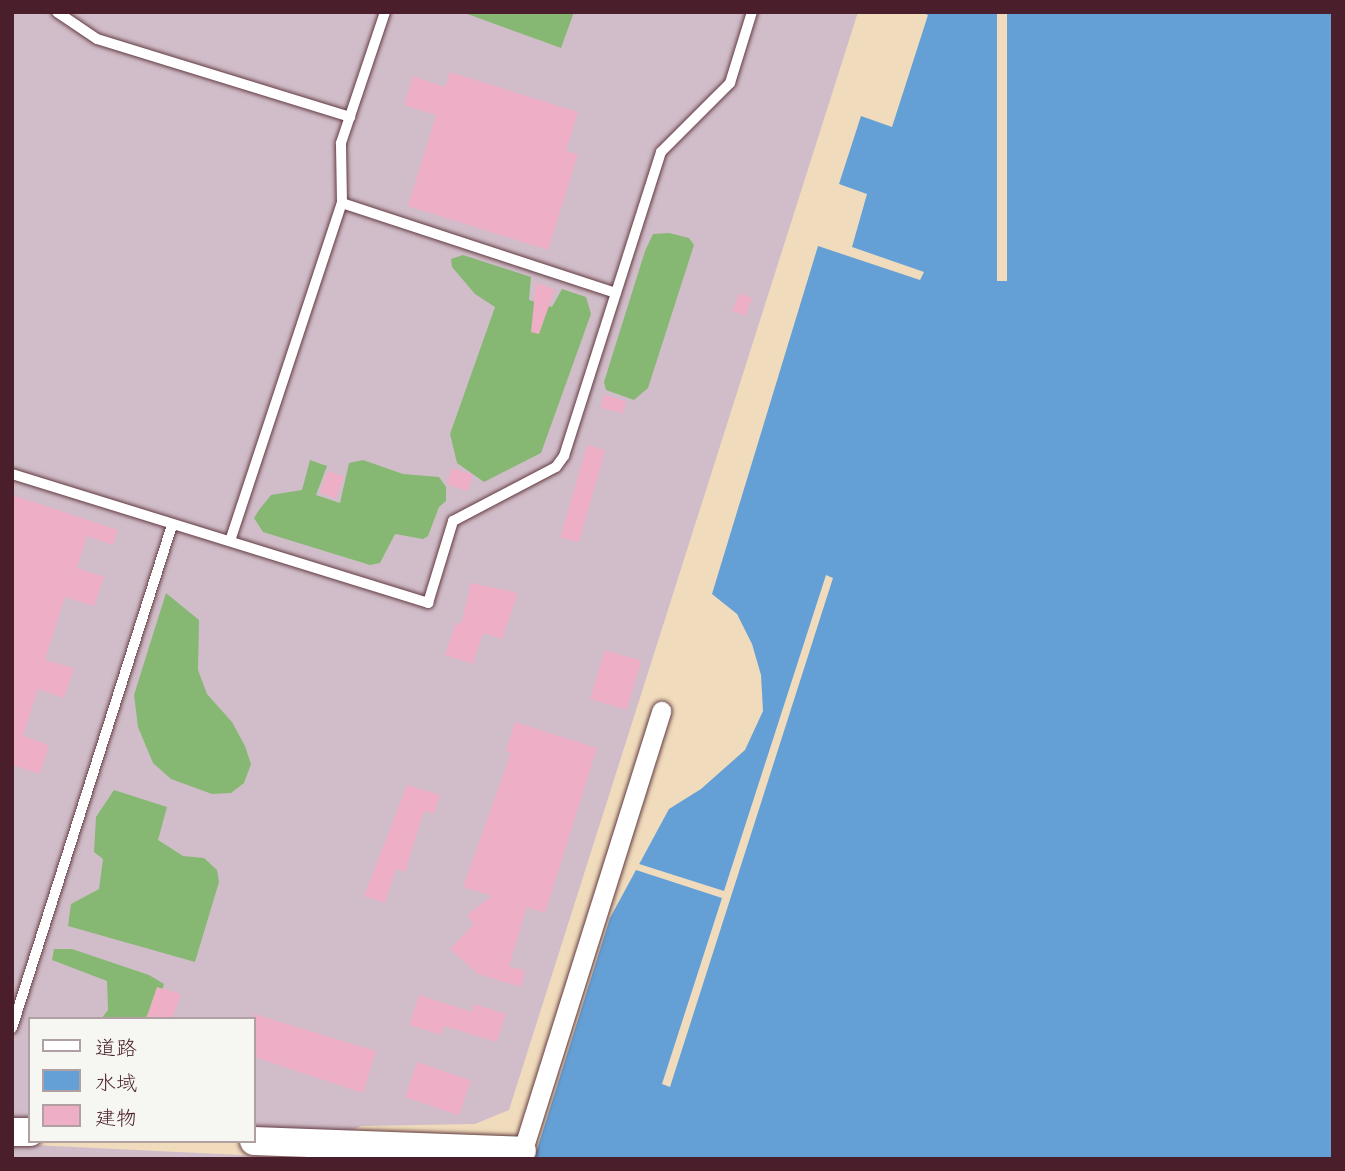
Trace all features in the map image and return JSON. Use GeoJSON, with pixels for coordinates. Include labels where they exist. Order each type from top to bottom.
{"type":"FeatureCollection","features":[{"type":"Feature","properties":{"kind":"street"},"geometry":{"type":"LineString","coordinates":[[256,1141],[521,1155],[661,712]]}},
{"type":"Feature","properties":{"kind":"lane"},"geometry":{"type":"LineString","coordinates":[[57,12],[97,39],[349,117]]}},
{"type":"Feature","properties":{"kind":"lane"},"geometry":{"type":"LineString","coordinates":[[230,541],[342,203],[341,144],[384,12]]}},
{"type":"Feature","properties":{"kind":"lane"},"geometry":{"type":"LineString","coordinates":[[12,474],[428,603],[453,521],[556,467],[564,456],[661,152],[730,83],[752,12]]}},
{"type":"Feature","properties":{"kind":"lane"},"geometry":{"type":"LineString","coordinates":[[342,203],[616,293]]}},
{"type":"Feature","properties":{"kind":"lane"},"geometry":{"type":"LineString","coordinates":[[12,1027],[172,525]]}},
{"type":"Feature","properties":{"kind":"shaded area"},"geometry":{"type":"Polygon","coordinates":[[[12,12],[858,12],[509,1110],[475,1124],[361,1126],[345,1134],[256,1130],[256,1017],[28,1017],[28,1121],[12,1120],[12,12]]]}},
{"type":"Feature","properties":{"kind":"shaded area"},"geometry":{"type":"Polygon","coordinates":[[[12,1144],[326,1159],[12,1159],[12,1144]]]}},
{"type":"Feature","properties":{"kind":"green space"},"geometry":{"type":"Polygon","coordinates":[[[462,12],[574,12],[561,48],[462,12]]]}},
{"type":"Feature","properties":{"kind":"green space"},"geometry":{"type":"Polygon","coordinates":[[[669,233],[689,238],[694,245],[648,388],[634,400],[606,390],[604,382],[645,251],[653,234],[669,233]]]}},
{"type":"Feature","properties":{"kind":"green space"},"geometry":{"type":"Polygon","coordinates":[[[463,255],[531,277],[529,300],[552,307],[562,289],[586,297],[591,314],[541,453],[484,482],[457,463],[450,434],[495,307],[475,294],[452,267],[451,259],[463,255]]]}},
{"type":"Feature","properties":{"kind":"green space"},"geometry":{"type":"Polygon","coordinates":[[[310,460],[327,466],[316,495],[340,503],[349,463],[363,460],[403,474],[439,477],[446,487],[446,501],[439,507],[428,536],[423,539],[395,534],[380,563],[370,565],[263,532],[254,518],[259,510],[271,495],[302,490],[310,460]]]}},
{"type":"Feature","properties":{"kind":"green space"},"geometry":{"type":"Polygon","coordinates":[[[166,593],[199,620],[198,670],[207,694],[232,722],[251,764],[244,783],[231,793],[212,794],[171,779],[153,763],[138,727],[134,695],[166,593]]]}},
{"type":"Feature","properties":{"kind":"green space"},"geometry":{"type":"Polygon","coordinates":[[[114,790],[167,807],[158,840],[183,856],[204,858],[217,870],[219,882],[195,962],[68,926],[71,904],[99,889],[103,859],[94,852],[96,817],[114,790]]]}},
{"type":"Feature","properties":{"kind":"green space"},"geometry":{"type":"Polygon","coordinates":[[[54,949],[72,949],[149,975],[164,984],[146,1017],[103,1017],[108,1010],[107,981],[52,960],[54,949]]]}},
{"type":"Feature","properties":{"kind":"water"},"geometry":{"type":"Polygon","coordinates":[[[921,12],[1333,12],[1333,1159],[534,1159],[610,918],[669,809],[701,789],[745,750],[763,711],[761,675],[752,644],[737,614],[712,594],[818,246],[920,280],[924,272],[852,247],[867,194],[839,184],[861,116],[892,127],[928,15],[921,12]]]}},
{"type":"Feature","properties":{"kind":"pier"},"geometry":{"type":"Polygon","coordinates":[[[997,12],[1007,12],[1007,281],[997,281],[997,12]]]}},
{"type":"Feature","properties":{"kind":"pier"},"geometry":{"type":"Polygon","coordinates":[[[826,575],[833,578],[670,1087],[662,1084],[722,898],[633,869],[636,863],[724,891],[826,575]]]}},
{"type":"Feature","properties":{"kind":"building"},"geometry":{"type":"Polygon","coordinates":[[[450,72],[578,112],[566,151],[578,154],[548,250],[408,206],[436,115],[404,105],[413,76],[445,87],[450,72]]]}},
{"type":"Feature","properties":{"kind":"building"},"geometry":{"type":"Polygon","coordinates":[[[536,283],[555,289],[539,334],[531,332],[536,283]]]}},
{"type":"Feature","properties":{"kind":"building"},"geometry":{"type":"Polygon","coordinates":[[[739,293],[752,298],[745,316],[732,311],[739,293]]]}},
{"type":"Feature","properties":{"kind":"building"},"geometry":{"type":"Polygon","coordinates":[[[604,395],[626,401],[623,414],[601,408],[604,395]]]}},
{"type":"Feature","properties":{"kind":"building"},"geometry":{"type":"Polygon","coordinates":[[[587,445],[605,450],[579,543],[561,537],[587,445]]]}},
{"type":"Feature","properties":{"kind":"building"},"geometry":{"type":"Polygon","coordinates":[[[452,468],[473,475],[468,491],[447,484],[452,468]]]}},
{"type":"Feature","properties":{"kind":"building"},"geometry":{"type":"Polygon","coordinates":[[[328,471],[344,477],[336,499],[320,492],[328,471]]]}},
{"type":"Feature","properties":{"kind":"building"},"geometry":{"type":"Polygon","coordinates":[[[12,495],[118,530],[113,545],[87,536],[77,568],[104,577],[94,606],[65,597],[45,660],[74,668],[64,698],[38,689],[23,736],[49,745],[40,774],[12,765],[12,495]]]}},
{"type":"Feature","properties":{"kind":"building"},"geometry":{"type":"Polygon","coordinates":[[[471,583],[518,593],[502,639],[483,633],[473,664],[445,655],[456,622],[461,624],[471,583]]]}},
{"type":"Feature","properties":{"kind":"building"},"geometry":{"type":"Polygon","coordinates":[[[605,650],[641,661],[626,710],[590,699],[605,650]]]}},
{"type":"Feature","properties":{"kind":"building"},"geometry":{"type":"Polygon","coordinates":[[[515,722],[597,748],[545,913],[527,907],[509,966],[525,971],[521,987],[478,974],[450,949],[474,924],[467,915],[492,896],[463,887],[511,753],[506,751],[515,722]]]}},
{"type":"Feature","properties":{"kind":"building"},"geometry":{"type":"Polygon","coordinates":[[[407,785],[440,795],[434,814],[424,811],[405,872],[396,869],[385,903],[364,896],[407,785]]]}},
{"type":"Feature","properties":{"kind":"building"},"geometry":{"type":"Polygon","coordinates":[[[157,987],[181,994],[173,1017],[147,1017],[157,987]]]}},
{"type":"Feature","properties":{"kind":"building"},"geometry":{"type":"Polygon","coordinates":[[[419,995],[472,1012],[474,1004],[506,1014],[497,1042],[444,1026],[441,1035],[409,1025],[419,995]]]}},
{"type":"Feature","properties":{"kind":"building"},"geometry":{"type":"Polygon","coordinates":[[[254,1014],[376,1051],[363,1093],[256,1058],[254,1014]]]}},
{"type":"Feature","properties":{"kind":"building"},"geometry":{"type":"Polygon","coordinates":[[[417,1062],[471,1081],[459,1116],[405,1097],[417,1062]]]}}]}
